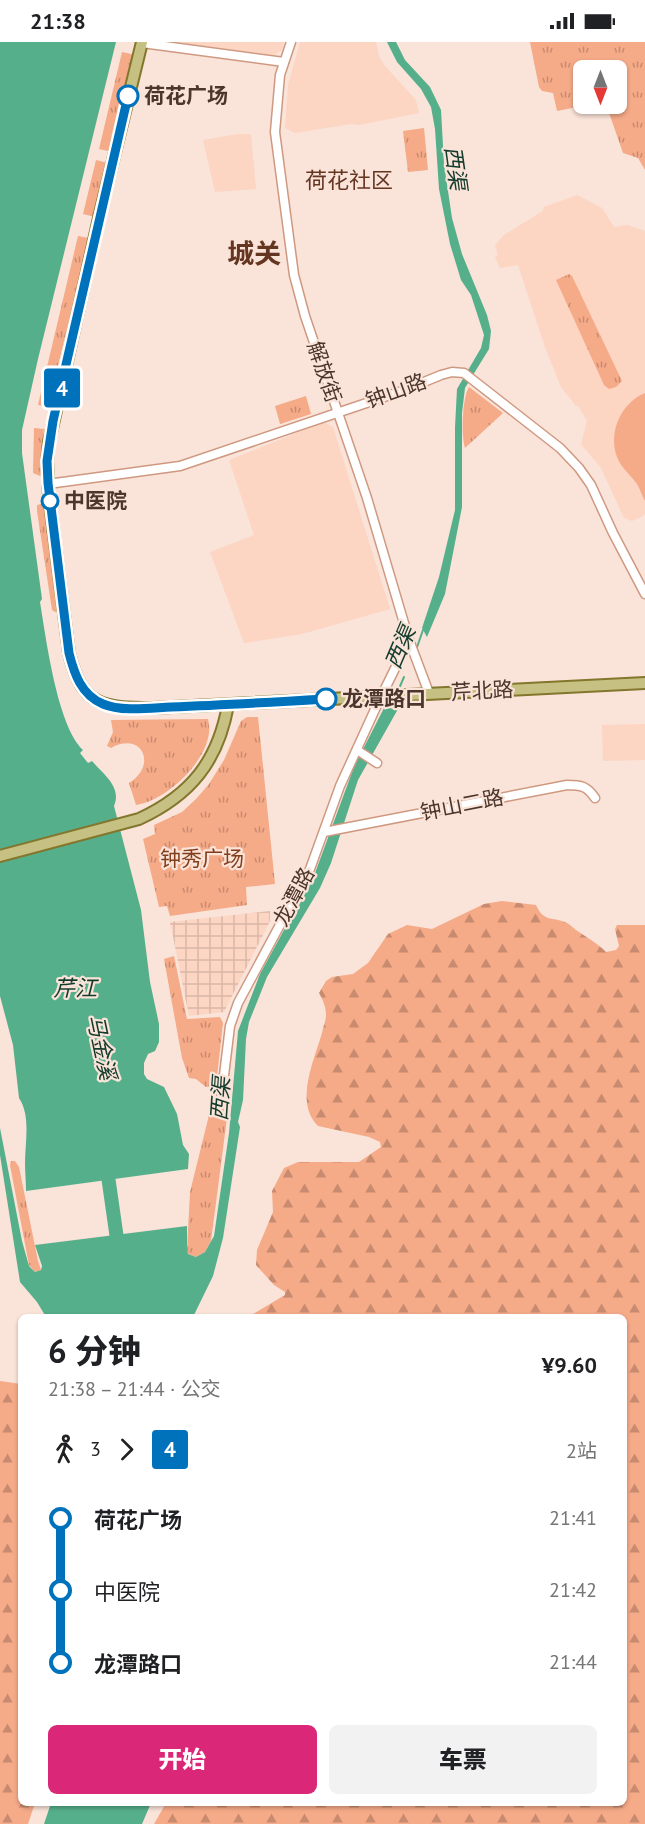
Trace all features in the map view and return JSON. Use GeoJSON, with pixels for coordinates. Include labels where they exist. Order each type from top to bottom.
{"type":"FeatureCollection","features":[{"type":"Feature","properties":{"kind":"main road"},"geometry":{"type":"LineString","coordinates":[[48,483],[47,461],[53,421],[142,42]]}},
{"type":"Feature","properties":{"kind":"main road","name":"芹北路"},"geometry":{"type":"LineString","coordinates":[[48,483],[69,653],[74,672],[82,688],[103,704],[138,708],[228,705],[645,683]]}},
{"type":"Feature","properties":{"kind":"main road"},"geometry":{"type":"LineString","coordinates":[[0,856],[139,819],[156,811],[191,785],[204,769],[220,738],[228,705]]}},
{"type":"Feature","properties":{"kind":"street"},"geometry":{"type":"LineString","coordinates":[[142,42],[284,62]]}},
{"type":"Feature","properties":{"kind":"street","name":"解放街"},"geometry":{"type":"LineString","coordinates":[[291,42],[284,62],[278,93],[275,132],[294,275],[305,316],[367,498],[409,640],[429,693]]}},
{"type":"Feature","properties":{"kind":"street","name":"钟山路"},"geometry":{"type":"LineString","coordinates":[[48,483],[180,466],[402,391],[441,375],[452,372],[464,373],[560,448],[579,468],[591,485],[645,594]]}},
{"type":"Feature","properties":{"kind":"street","name":"龙潭路"},"geometry":{"type":"LineString","coordinates":[[221,1100],[230,1026],[238,1003],[310,869],[340,786],[409,640]]}},
{"type":"Feature","properties":{"kind":"street"},"geometry":{"type":"LineString","coordinates":[[357,750],[377,763]]}},
{"type":"Feature","properties":{"kind":"street","name":"钟山二路"},"geometry":{"type":"LineString","coordinates":[[324,832],[567,785],[587,787],[595,798]]}},
{"type":"Feature","properties":{"kind":"shaded area","name":"荷花广场"},"geometry":{"type":"Polygon","coordinates":[[[172,42],[284,42],[282,50],[274,55],[172,42]]]}},
{"type":"Feature","properties":{"kind":"shaded area","name":"荷花广场"},"geometry":{"type":"Polygon","coordinates":[[[300,42],[376,42],[384,65],[416,100],[419,113],[359,125],[351,124],[295,133],[285,128],[288,85],[300,42]]]}},
{"type":"Feature","properties":{"kind":"shaded area"},"geometry":{"type":"Polygon","coordinates":[[[251,134],[256,189],[215,192],[203,140],[251,134]]]}},
{"type":"Feature","properties":{"kind":"shaded area"},"geometry":{"type":"Polygon","coordinates":[[[577,195],[602,208],[614,227],[628,225],[645,231],[645,515],[632,521],[624,518],[601,468],[581,444],[587,421],[579,407],[561,387],[518,265],[500,268],[495,257],[498,255],[495,245],[504,235],[543,211],[544,207],[577,195]]]}},
{"type":"Feature","properties":{"kind":"shaded area"},"geometry":{"type":"Polygon","coordinates":[[[324,422],[333,427],[390,609],[302,634],[244,643],[210,552],[254,535],[229,460],[324,422]]]}},
{"type":"Feature","properties":{"kind":"shaded area"},"geometry":{"type":"Polygon","coordinates":[[[645,724],[645,760],[603,761],[602,725],[645,724]]]}},
{"type":"Feature","properties":{"kind":"shaded area"},"geometry":{"type":"Polygon","coordinates":[[[270,911],[270,921],[224,1012],[189,1016],[170,922],[270,911]]]}},
{"type":"Feature","properties":{"kind":"green space"},"geometry":{"type":"Polygon","coordinates":[[[530,42],[645,42],[645,170],[638,158],[623,153],[609,114],[627,114],[627,60],[573,60],[573,108],[557,111],[553,93],[542,91],[539,87],[530,42]]]}},
{"type":"Feature","properties":{"kind":"green space"},"geometry":{"type":"Polygon","coordinates":[[[122,52],[136,55],[112,152],[99,149],[122,52]]]}},
{"type":"Feature","properties":{"kind":"green space"},"geometry":{"type":"Polygon","coordinates":[[[424,128],[428,170],[408,172],[403,131],[424,128]]]}},
{"type":"Feature","properties":{"kind":"green space"},"geometry":{"type":"Polygon","coordinates":[[[96,160],[108,163],[95,217],[83,214],[96,160]]]}},
{"type":"Feature","properties":{"kind":"green space"},"geometry":{"type":"Polygon","coordinates":[[[78,236],[89,238],[48,407],[38,405],[78,236]]]}},
{"type":"Feature","properties":{"kind":"green space"},"geometry":{"type":"Polygon","coordinates":[[[569,274],[572,276],[622,381],[616,387],[609,389],[604,385],[556,280],[569,274]]]}},
{"type":"Feature","properties":{"kind":"green space"},"geometry":{"type":"Polygon","coordinates":[[[469,387],[503,413],[465,448],[463,418],[469,387]]]}},
{"type":"Feature","properties":{"kind":"green space"},"geometry":{"type":"Polygon","coordinates":[[[645,393],[645,501],[637,484],[617,457],[614,438],[623,411],[645,393]]]}},
{"type":"Feature","properties":{"kind":"green space"},"geometry":{"type":"Polygon","coordinates":[[[306,396],[311,414],[280,424],[275,406],[306,396]]]}},
{"type":"Feature","properties":{"kind":"green space"},"geometry":{"type":"Polygon","coordinates":[[[34,428],[44,429],[41,457],[43,474],[40,476],[33,473],[34,428]]]}},
{"type":"Feature","properties":{"kind":"green space"},"geometry":{"type":"Polygon","coordinates":[[[45,503],[60,610],[55,612],[52,610],[37,511],[37,505],[45,503]]]}},
{"type":"Feature","properties":{"kind":"green space","name":"钟秀广场"},"geometry":{"type":"Polygon","coordinates":[[[247,717],[258,717],[275,884],[246,887],[247,905],[170,916],[167,906],[159,907],[143,839],[155,834],[154,825],[182,812],[209,784],[224,760],[241,721],[247,717]]]}},
{"type":"Feature","properties":{"kind":"green space","name":"钟秀广场"},"geometry":{"type":"Polygon","coordinates":[[[208,719],[209,732],[205,746],[188,773],[162,795],[149,802],[136,805],[129,783],[138,776],[143,768],[142,752],[131,744],[111,748],[107,746],[113,732],[111,720],[208,719]]]}},
{"type":"Feature","properties":{"kind":"green space"},"geometry":{"type":"Polygon","coordinates":[[[502,901],[536,905],[545,917],[567,923],[606,952],[616,950],[619,946],[615,929],[617,925],[645,925],[645,1824],[154,1824],[164,1806],[627,1806],[627,1314],[253,1314],[285,1295],[285,1292],[274,1285],[256,1265],[257,1250],[273,1212],[272,1191],[284,1168],[298,1162],[359,1162],[381,1147],[380,1142],[369,1137],[318,1126],[311,1116],[307,1105],[308,1081],[326,1020],[325,1006],[319,993],[326,981],[332,977],[353,974],[368,963],[388,934],[407,925],[432,929],[484,904],[502,901]]]}},
{"type":"Feature","properties":{"kind":"green space"},"geometry":{"type":"Polygon","coordinates":[[[174,956],[187,1019],[220,1017],[223,1023],[216,1085],[206,1087],[196,1079],[189,1078],[182,1058],[164,959],[174,956]]]}},
{"type":"Feature","properties":{"kind":"green space"},"geometry":{"type":"Polygon","coordinates":[[[212,1103],[225,1109],[223,1117],[227,1118],[211,1241],[205,1252],[196,1257],[188,1254],[187,1250],[190,1192],[212,1103]]]}},
{"type":"Feature","properties":{"kind":"green space"},"geometry":{"type":"Polygon","coordinates":[[[11,1161],[15,1161],[19,1167],[41,1270],[35,1272],[29,1265],[11,1161]]]}},
{"type":"Feature","properties":{"kind":"green space"},"geometry":{"type":"Polygon","coordinates":[[[0,1381],[18,1384],[18,1806],[34,1806],[28,1824],[0,1824],[0,1381]]]}},
{"type":"Feature","properties":{"kind":"water","name":"芹江"},"geometry":{"type":"Polygon","coordinates":[[[0,42],[116,42],[38,359],[22,430],[22,453],[42,599],[40,602],[54,680],[66,721],[83,750],[80,753],[88,763],[92,761],[114,787],[116,799],[114,806],[141,910],[150,982],[159,1024],[159,1042],[155,1051],[148,1054],[144,1063],[144,1074],[147,1079],[164,1087],[177,1114],[183,1145],[189,1154],[188,1169],[26,1191],[25,1113],[19,1098],[13,1045],[0,996],[0,42]]]}},
{"type":"Feature","properties":{"kind":"water"},"geometry":{"type":"Polygon","coordinates":[[[387,42],[396,42],[405,60],[430,87],[441,110],[444,164],[452,218],[462,254],[487,315],[491,331],[489,349],[465,388],[462,413],[462,507],[445,594],[427,637],[422,628],[439,577],[455,510],[457,389],[481,348],[484,335],[471,295],[461,280],[450,244],[439,189],[435,129],[431,107],[421,89],[397,62],[387,42]]]}},
{"type":"Feature","properties":{"kind":"water"},"geometry":{"type":"Polygon","coordinates":[[[384,708],[398,709],[358,780],[331,863],[320,888],[267,977],[249,1022],[243,1100],[238,1122],[240,1127],[223,1238],[213,1276],[194,1314],[44,1314],[20,1282],[0,1155],[0,1128],[22,1241],[29,1266],[35,1272],[41,1270],[42,1266],[35,1245],[187,1226],[188,1254],[196,1257],[205,1252],[214,1236],[229,1133],[238,1031],[260,974],[315,873],[354,767],[384,708]]]}},
{"type":"Feature","properties":{"kind":"water"},"geometry":{"type":"Polygon","coordinates":[[[50,1806],[150,1806],[142,1824],[44,1824],[50,1806]]]}},
{"type":"Feature","properties":{"kind":"waterway","name":"西渠"},"geometry":{"type":"LineString","coordinates":[[416,650],[423,630]]}},
{"type":"Feature","properties":{"kind":"waterway","name":"西渠"},"geometry":{"type":"LineString","coordinates":[[398,691],[404,677]]}},
{"type":"Feature","properties":{"kind":"waterway","name":"西渠"},"geometry":{"type":"LineString","coordinates":[[389,710],[394,699]]}},
{"type":"Feature","properties":{"kind":"waterway","name":"马金溪"},"geometry":{"type":"LineString","coordinates":[[106,1162],[119,1253]]}},
{"type":"Feature","properties":{"kind":"bus line","name":"4"},"geometry":{"type":"LineString","coordinates":[[128,96],[53,421],[47,461],[50,506],[69,653],[74,672],[82,688],[91,697],[103,704],[120,707],[153,708],[326,699]]}},
{"type":"Feature","properties":{"kind":"place","name":"荷花广场"},"geometry":{"type":"Point","coordinates":[128,96]}},
{"type":"Feature","properties":{"kind":"place","name":"中医院"},"geometry":{"type":"Point","coordinates":[50,501]}},
{"type":"Feature","properties":{"kind":"place","name":"龙潭路口"},"geometry":{"type":"Point","coordinates":[326,699]}},
{"type":"Feature","properties":{"kind":"district","name":"荷花社区"},"geometry":{"type":"Point","coordinates":[349,180]}},
{"type":"Feature","properties":{"kind":"district","name":"城关"},"geometry":{"type":"Point","coordinates":[254,254]}}]}
